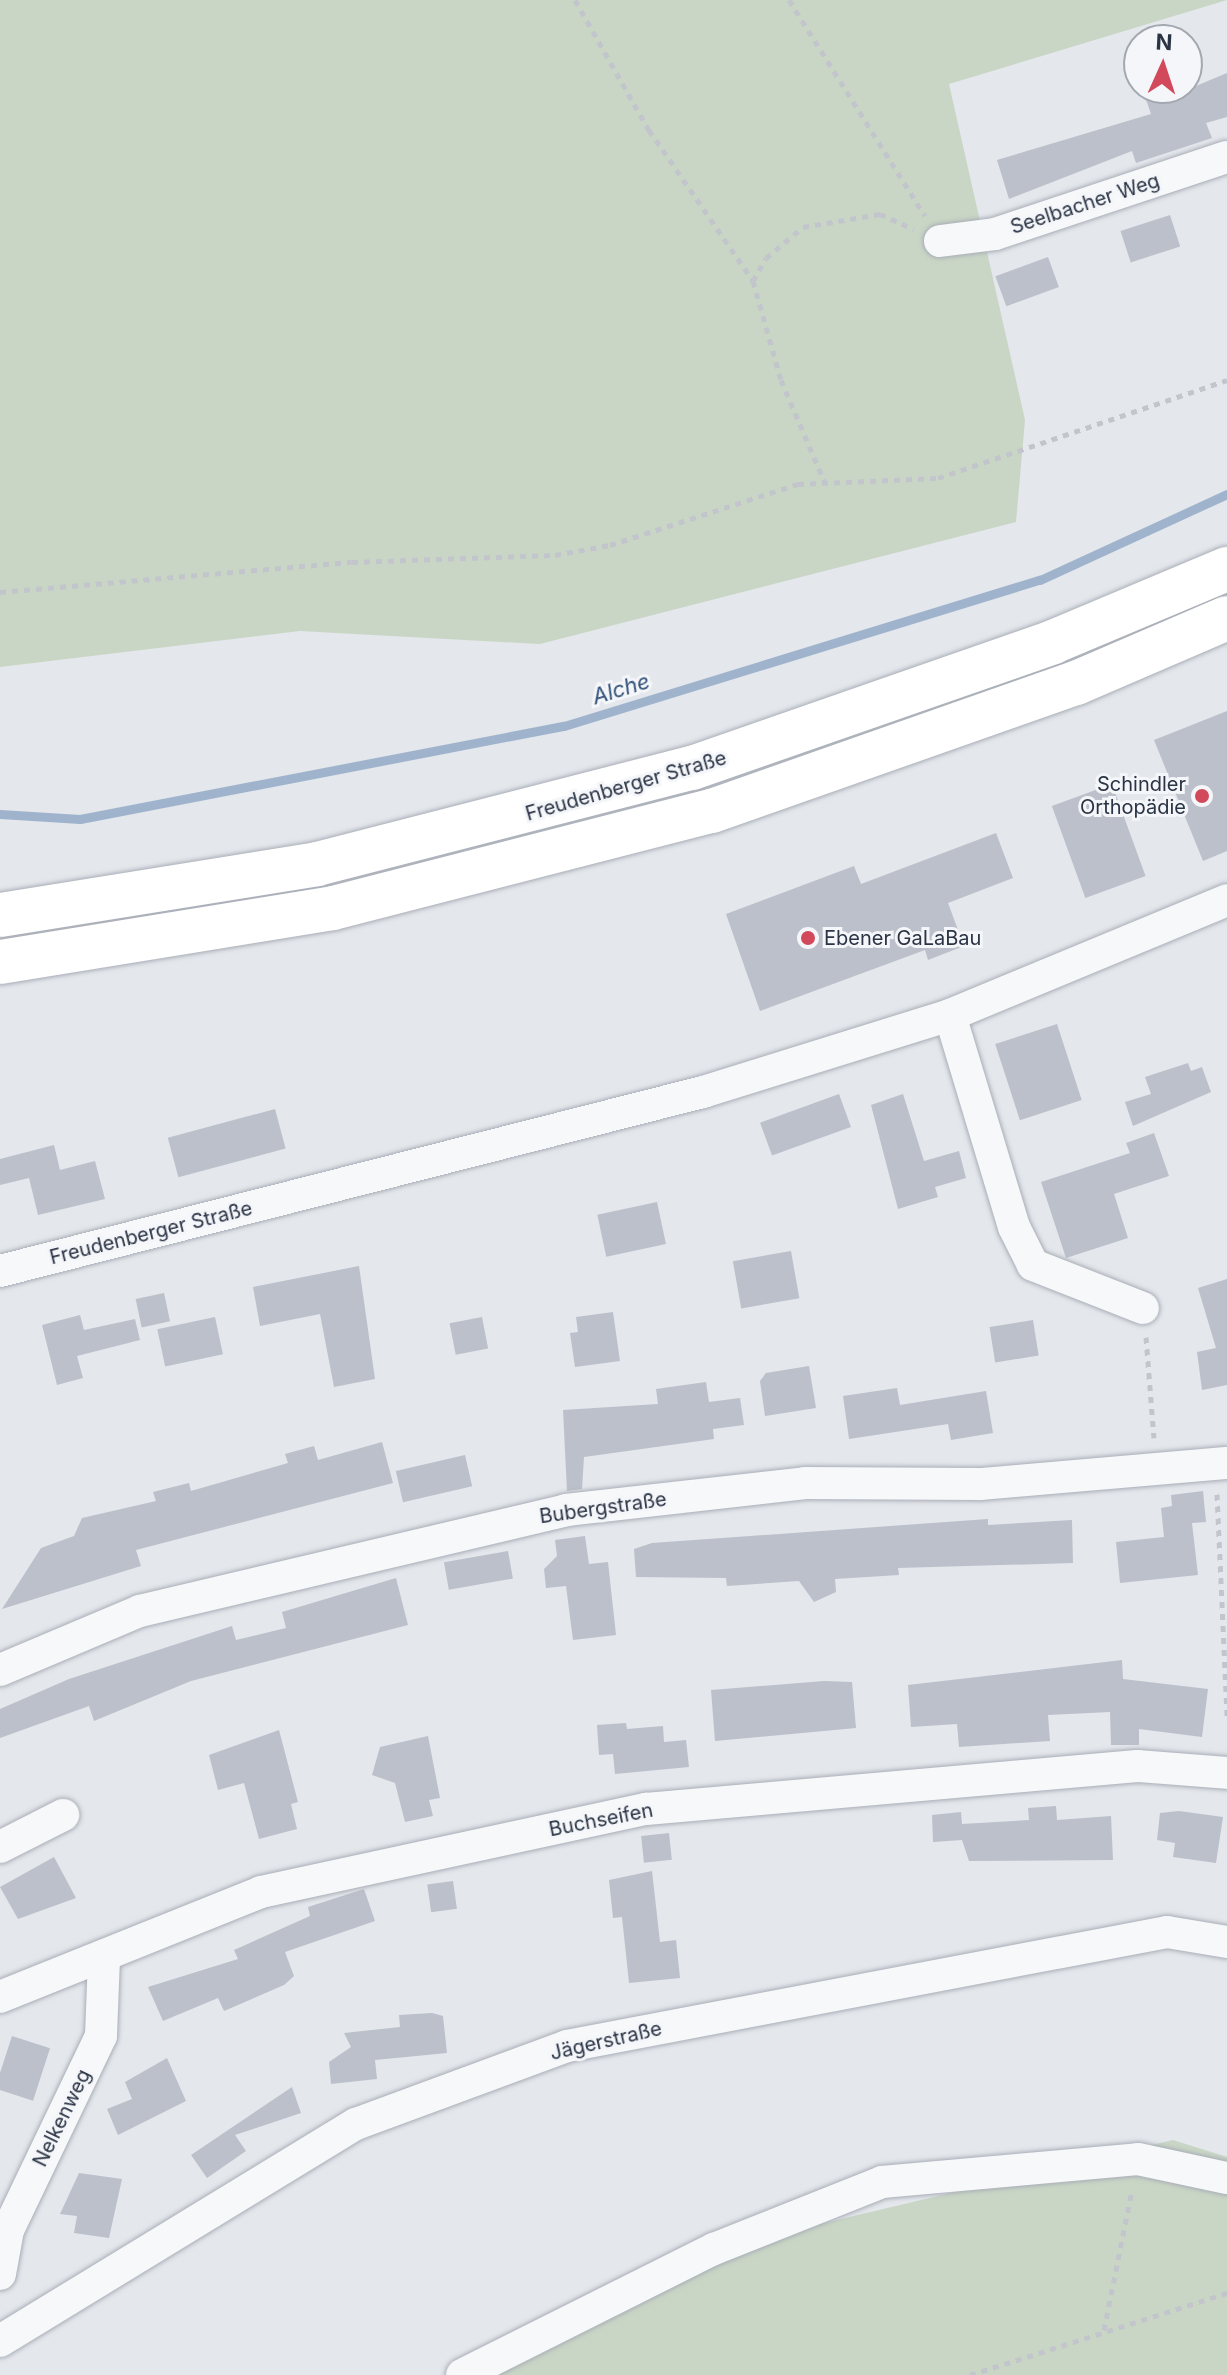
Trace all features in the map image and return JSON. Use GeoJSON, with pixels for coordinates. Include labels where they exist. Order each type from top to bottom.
{"type":"FeatureCollection","features":[{"type":"Feature","properties":{"kind":"main road","name":"Freudenberger Straße"},"geometry":{"type":"LineString","coordinates":[[0,915],[317,864],[692,768],[1053,642],[1227,569]]}},
{"type":"Feature","properties":{"kind":"main road"},"geometry":{"type":"LineString","coordinates":[[0,962],[333,908],[712,811],[1034,698],[1227,618]]}},
{"type":"Feature","properties":{"kind":"street","name":"Seelbacher Weg"},"geometry":{"type":"LineString","coordinates":[[940,241],[995,234],[1227,157]]}},
{"type":"Feature","properties":{"kind":"street","name":"Freudenberger Straße"},"geometry":{"type":"LineString","coordinates":[[0,1271],[703,1092],[950,1015],[1227,900]]}},
{"type":"Feature","properties":{"kind":"street"},"geometry":{"type":"LineString","coordinates":[[950,1015],[1014,1227],[1033,1265],[1143,1308]]}},
{"type":"Feature","properties":{"kind":"street","name":"Bubergstraße"},"geometry":{"type":"LineString","coordinates":[[0,1670],[140,1611],[566,1510],[805,1483],[981,1484],[1221,1464]]}},
{"type":"Feature","properties":{"kind":"street","name":"Buchseifen"},"geometry":{"type":"LineString","coordinates":[[0,1997],[104,1958],[261,1892],[646,1809],[1137,1766],[1227,1773]]}},
{"type":"Feature","properties":{"kind":"street"},"geometry":{"type":"LineString","coordinates":[[0,1847],[63,1815]]}},
{"type":"Feature","properties":{"kind":"street","name":"Jägerstraße"},"geometry":{"type":"LineString","coordinates":[[0,2341],[356,2124],[567,2046],[1167,1932],[1227,1942]]}},
{"type":"Feature","properties":{"kind":"street","name":"Nelkenweg"},"geometry":{"type":"LineString","coordinates":[[0,2274],[8,2230],[101,2036],[104,1958]]}},
{"type":"Feature","properties":{"kind":"street"},"geometry":{"type":"LineString","coordinates":[[462,2375],[714,2249],[882,2182],[1138,2159],[1227,2178]]}},
{"type":"Feature","properties":{"kind":"path"},"geometry":{"type":"LineString","coordinates":[[575,0],[649,130],[753,281],[781,380],[824,481]]}},
{"type":"Feature","properties":{"kind":"path"},"geometry":{"type":"LineString","coordinates":[[789,0],[940,241]]}},
{"type":"Feature","properties":{"kind":"path"},"geometry":{"type":"LineString","coordinates":[[753,281],[766,258],[803,227],[880,214],[940,241]]}},
{"type":"Feature","properties":{"kind":"path"},"geometry":{"type":"LineString","coordinates":[[0,592],[352,562],[528,559],[610,545],[824,481],[938,478],[1227,380]]}},
{"type":"Feature","properties":{"kind":"path"},"geometry":{"type":"LineString","coordinates":[[1143,1308],[1157,1471]]}},
{"type":"Feature","properties":{"kind":"path"},"geometry":{"type":"LineString","coordinates":[[1221,1464],[1227,1717]]}},
{"type":"Feature","properties":{"kind":"path"},"geometry":{"type":"LineString","coordinates":[[1104,2330],[1138,2159]]}},
{"type":"Feature","properties":{"kind":"path"},"geometry":{"type":"LineString","coordinates":[[970,2375],[1227,2293]]}},
{"type":"Feature","properties":{"kind":"green space"},"geometry":{"type":"Polygon","coordinates":[[[0,0],[1227,0],[1148,24],[1123,24],[1123,31],[949,84],[1025,420],[1016,522],[540,644],[300,631],[0,667],[0,0]]]}},
{"type":"Feature","properties":{"kind":"green space"},"geometry":{"type":"Polygon","coordinates":[[[1173,2140],[1227,2157],[1227,2375],[454,2375],[652,2264],[1173,2140]]]}},
{"type":"Feature","properties":{"kind":"building"},"geometry":{"type":"Polygon","coordinates":[[[1227,73],[1227,117],[1206,123],[1212,138],[1136,163],[1132,151],[1009,199],[997,160],[1151,114],[1148,104],[1203,104],[1203,83],[1227,73]]]}},
{"type":"Feature","properties":{"kind":"building"},"geometry":{"type":"Polygon","coordinates":[[[1170,215],[1180,246],[1131,262],[1121,231],[1170,215]]]}},
{"type":"Feature","properties":{"kind":"building"},"geometry":{"type":"Polygon","coordinates":[[[1048,257],[1059,287],[1006,306],[995,276],[1048,257]]]}},
{"type":"Feature","properties":{"kind":"building","name":"Schindler Orthopädie"},"geometry":{"type":"Polygon","coordinates":[[[1227,711],[1227,851],[1203,861],[1154,740],[1227,711]]]}},
{"type":"Feature","properties":{"kind":"building"},"geometry":{"type":"Polygon","coordinates":[[[1112,784],[1146,876],[1085,898],[1052,806],[1112,784]]]}},
{"type":"Feature","properties":{"kind":"building"},"geometry":{"type":"Polygon","coordinates":[[[996,833],[1013,878],[948,903],[964,946],[928,960],[925,950],[760,1011],[726,914],[854,866],[861,884],[996,833]]]}},
{"type":"Feature","properties":{"kind":"building"},"geometry":{"type":"Polygon","coordinates":[[[1057,1024],[1082,1100],[1020,1120],[995,1044],[1057,1024]]]}},
{"type":"Feature","properties":{"kind":"building"},"geometry":{"type":"Polygon","coordinates":[[[1188,1063],[1191,1071],[1202,1067],[1211,1092],[1133,1126],[1125,1102],[1151,1094],[1145,1077],[1188,1063]]]}},
{"type":"Feature","properties":{"kind":"building"},"geometry":{"type":"Polygon","coordinates":[[[839,1094],[851,1127],[772,1156],[760,1123],[839,1094]]]}},
{"type":"Feature","properties":{"kind":"building"},"geometry":{"type":"Polygon","coordinates":[[[903,1094],[924,1161],[959,1151],[966,1178],[935,1187],[938,1197],[898,1209],[871,1105],[903,1094]]]}},
{"type":"Feature","properties":{"kind":"building"},"geometry":{"type":"Polygon","coordinates":[[[275,1109],[286,1149],[178,1177],[168,1138],[275,1109]]]}},
{"type":"Feature","properties":{"kind":"building"},"geometry":{"type":"Polygon","coordinates":[[[1154,1133],[1169,1176],[1114,1194],[1128,1238],[1066,1258],[1041,1182],[1130,1153],[1126,1143],[1154,1133]]]}},
{"type":"Feature","properties":{"kind":"building"},"geometry":{"type":"Polygon","coordinates":[[[54,1145],[60,1170],[95,1161],[105,1199],[38,1215],[29,1178],[0,1185],[0,1159],[54,1145]]]}},
{"type":"Feature","properties":{"kind":"building"},"geometry":{"type":"Polygon","coordinates":[[[657,1202],[666,1244],[606,1257],[597,1215],[657,1202]]]}},
{"type":"Feature","properties":{"kind":"building"},"geometry":{"type":"Polygon","coordinates":[[[791,1251],[799,1298],[741,1309],[733,1261],[791,1251]]]}},
{"type":"Feature","properties":{"kind":"building"},"geometry":{"type":"Polygon","coordinates":[[[359,1266],[375,1379],[334,1387],[320,1314],[260,1326],[253,1287],[359,1266]]]}},
{"type":"Feature","properties":{"kind":"building"},"geometry":{"type":"Polygon","coordinates":[[[1227,1279],[1227,1385],[1202,1390],[1197,1352],[1216,1348],[1198,1288],[1227,1279]]]}},
{"type":"Feature","properties":{"kind":"building"},"geometry":{"type":"Polygon","coordinates":[[[164,1293],[170,1321],[142,1327],[136,1299],[164,1293]]]}},
{"type":"Feature","properties":{"kind":"building"},"geometry":{"type":"Polygon","coordinates":[[[613,1312],[620,1361],[575,1367],[570,1333],[578,1332],[576,1317],[613,1312]]]}},
{"type":"Feature","properties":{"kind":"building"},"geometry":{"type":"Polygon","coordinates":[[[80,1315],[84,1330],[135,1319],[140,1340],[77,1356],[83,1378],[57,1385],[42,1325],[80,1315]]]}},
{"type":"Feature","properties":{"kind":"building"},"geometry":{"type":"Polygon","coordinates":[[[215,1317],[223,1354],[165,1366],[157,1329],[215,1317]]]}},
{"type":"Feature","properties":{"kind":"building"},"geometry":{"type":"Polygon","coordinates":[[[482,1317],[488,1348],[456,1355],[450,1323],[482,1317]]]}},
{"type":"Feature","properties":{"kind":"building"},"geometry":{"type":"Polygon","coordinates":[[[1033,1320],[1039,1356],[995,1362],[990,1327],[1033,1320]]]}},
{"type":"Feature","properties":{"kind":"building"},"geometry":{"type":"Polygon","coordinates":[[[809,1366],[816,1408],[765,1416],[760,1381],[766,1373],[809,1366]]]}},
{"type":"Feature","properties":{"kind":"building"},"geometry":{"type":"Polygon","coordinates":[[[706,1382],[709,1402],[740,1398],[744,1425],[713,1429],[714,1439],[584,1457],[582,1489],[567,1491],[563,1410],[658,1404],[656,1389],[706,1382]]]}},
{"type":"Feature","properties":{"kind":"building"},"geometry":{"type":"Polygon","coordinates":[[[897,1388],[900,1405],[986,1391],[993,1433],[951,1440],[948,1424],[849,1439],[843,1396],[897,1388]]]}},
{"type":"Feature","properties":{"kind":"building"},"geometry":{"type":"Polygon","coordinates":[[[382,1442],[393,1483],[136,1550],[141,1566],[2,1609],[41,1548],[74,1536],[82,1518],[156,1501],[153,1492],[189,1483],[191,1491],[288,1463],[285,1454],[314,1446],[318,1460],[382,1442]]]}},
{"type":"Feature","properties":{"kind":"building"},"geometry":{"type":"Polygon","coordinates":[[[465,1455],[472,1486],[403,1502],[396,1471],[465,1455]]]}},
{"type":"Feature","properties":{"kind":"building"},"geometry":{"type":"Polygon","coordinates":[[[1203,1491],[1206,1522],[1192,1523],[1198,1575],[1120,1583],[1116,1542],[1164,1537],[1161,1508],[1172,1506],[1171,1495],[1203,1491]]]}},
{"type":"Feature","properties":{"kind":"building"},"geometry":{"type":"Polygon","coordinates":[[[988,1519],[988,1525],[1072,1520],[1073,1563],[898,1568],[899,1575],[835,1579],[836,1592],[814,1602],[799,1581],[727,1586],[726,1578],[636,1577],[634,1549],[652,1543],[988,1519]]]}},
{"type":"Feature","properties":{"kind":"building"},"geometry":{"type":"Polygon","coordinates":[[[585,1536],[589,1564],[608,1562],[616,1635],[573,1640],[566,1586],[546,1588],[544,1569],[557,1556],[555,1540],[585,1536]]]}},
{"type":"Feature","properties":{"kind":"building"},"geometry":{"type":"Polygon","coordinates":[[[508,1551],[513,1579],[449,1590],[444,1562],[508,1551]]]}},
{"type":"Feature","properties":{"kind":"building"},"geometry":{"type":"Polygon","coordinates":[[[396,1578],[408,1625],[191,1681],[94,1721],[89,1706],[0,1738],[0,1709],[69,1679],[232,1626],[236,1640],[286,1628],[282,1612],[396,1578]]]}},
{"type":"Feature","properties":{"kind":"building"},"geometry":{"type":"Polygon","coordinates":[[[1122,1660],[1123,1679],[1208,1689],[1202,1737],[1139,1729],[1139,1745],[1111,1745],[1110,1712],[1048,1715],[1050,1741],[959,1747],[957,1724],[911,1727],[908,1685],[1122,1660]]]}},
{"type":"Feature","properties":{"kind":"building"},"geometry":{"type":"Polygon","coordinates":[[[824,1681],[852,1682],[856,1728],[715,1741],[711,1690],[824,1681]]]}},
{"type":"Feature","properties":{"kind":"building"},"geometry":{"type":"Polygon","coordinates":[[[626,1723],[627,1729],[663,1726],[664,1742],[686,1740],[689,1767],[615,1774],[613,1754],[599,1755],[597,1725],[626,1723]]]}},
{"type":"Feature","properties":{"kind":"building"},"geometry":{"type":"Polygon","coordinates":[[[279,1730],[298,1802],[291,1804],[297,1829],[259,1839],[244,1783],[218,1790],[209,1755],[279,1730]]]}},
{"type":"Feature","properties":{"kind":"building"},"geometry":{"type":"Polygon","coordinates":[[[428,1736],[440,1798],[429,1800],[433,1816],[405,1822],[395,1783],[372,1775],[380,1747],[428,1736]]]}},
{"type":"Feature","properties":{"kind":"building"},"geometry":{"type":"Polygon","coordinates":[[[1056,1806],[1057,1820],[1111,1816],[1113,1860],[969,1861],[962,1840],[933,1842],[932,1815],[961,1812],[962,1824],[1029,1820],[1028,1808],[1056,1806]]]}},
{"type":"Feature","properties":{"kind":"building"},"geometry":{"type":"Polygon","coordinates":[[[1179,1811],[1223,1817],[1216,1863],[1173,1857],[1175,1843],[1157,1840],[1160,1813],[1179,1811]]]}},
{"type":"Feature","properties":{"kind":"building"},"geometry":{"type":"Polygon","coordinates":[[[669,1833],[672,1860],[644,1863],[641,1836],[669,1833]]]}},
{"type":"Feature","properties":{"kind":"building"},"geometry":{"type":"Polygon","coordinates":[[[54,1857],[76,1898],[18,1919],[0,1887],[54,1857]]]}},
{"type":"Feature","properties":{"kind":"building"},"geometry":{"type":"Polygon","coordinates":[[[652,1871],[660,1942],[676,1940],[680,1978],[629,1983],[622,1917],[613,1918],[609,1880],[652,1871]]]}},
{"type":"Feature","properties":{"kind":"building"},"geometry":{"type":"Polygon","coordinates":[[[453,1881],[457,1909],[431,1912],[427,1885],[453,1881]]]}},
{"type":"Feature","properties":{"kind":"building"},"geometry":{"type":"Polygon","coordinates":[[[364,1889],[375,1921],[285,1952],[294,1976],[284,1985],[224,2011],[218,1998],[163,2021],[148,1987],[238,1959],[234,1950],[310,1916],[308,1907],[364,1889]]]}},
{"type":"Feature","properties":{"kind":"building"},"geometry":{"type":"Polygon","coordinates":[[[432,2013],[443,2016],[447,2053],[375,2060],[377,2079],[331,2084],[329,2062],[351,2047],[344,2033],[400,2027],[399,2015],[432,2013]]]}},
{"type":"Feature","properties":{"kind":"building"},"geometry":{"type":"Polygon","coordinates":[[[12,2036],[50,2048],[33,2101],[0,2090],[0,2073],[12,2036]]]}},
{"type":"Feature","properties":{"kind":"building"},"geometry":{"type":"Polygon","coordinates":[[[167,2058],[186,2101],[118,2135],[107,2109],[132,2099],[125,2082],[167,2058]]]}},
{"type":"Feature","properties":{"kind":"building"},"geometry":{"type":"Polygon","coordinates":[[[292,2087],[301,2113],[235,2135],[246,2151],[207,2178],[191,2155],[292,2087]]]}},
{"type":"Feature","properties":{"kind":"building"},"geometry":{"type":"Polygon","coordinates":[[[79,2173],[122,2179],[109,2238],[74,2233],[77,2216],[60,2214],[79,2173]]]}},
{"type":"Feature","properties":{"kind":"waterway","name":"Alche"},"geometry":{"type":"LineString","coordinates":[[0,814],[80,819],[564,726],[1040,580],[1227,494]]}},
{"type":"Feature","properties":{"kind":"place","name":"Schindler Orthopädie"},"geometry":{"type":"Point","coordinates":[1202,796]}},
{"type":"Feature","properties":{"kind":"place","name":"Ebener GaLaBau"},"geometry":{"type":"Point","coordinates":[808,938]}}]}
